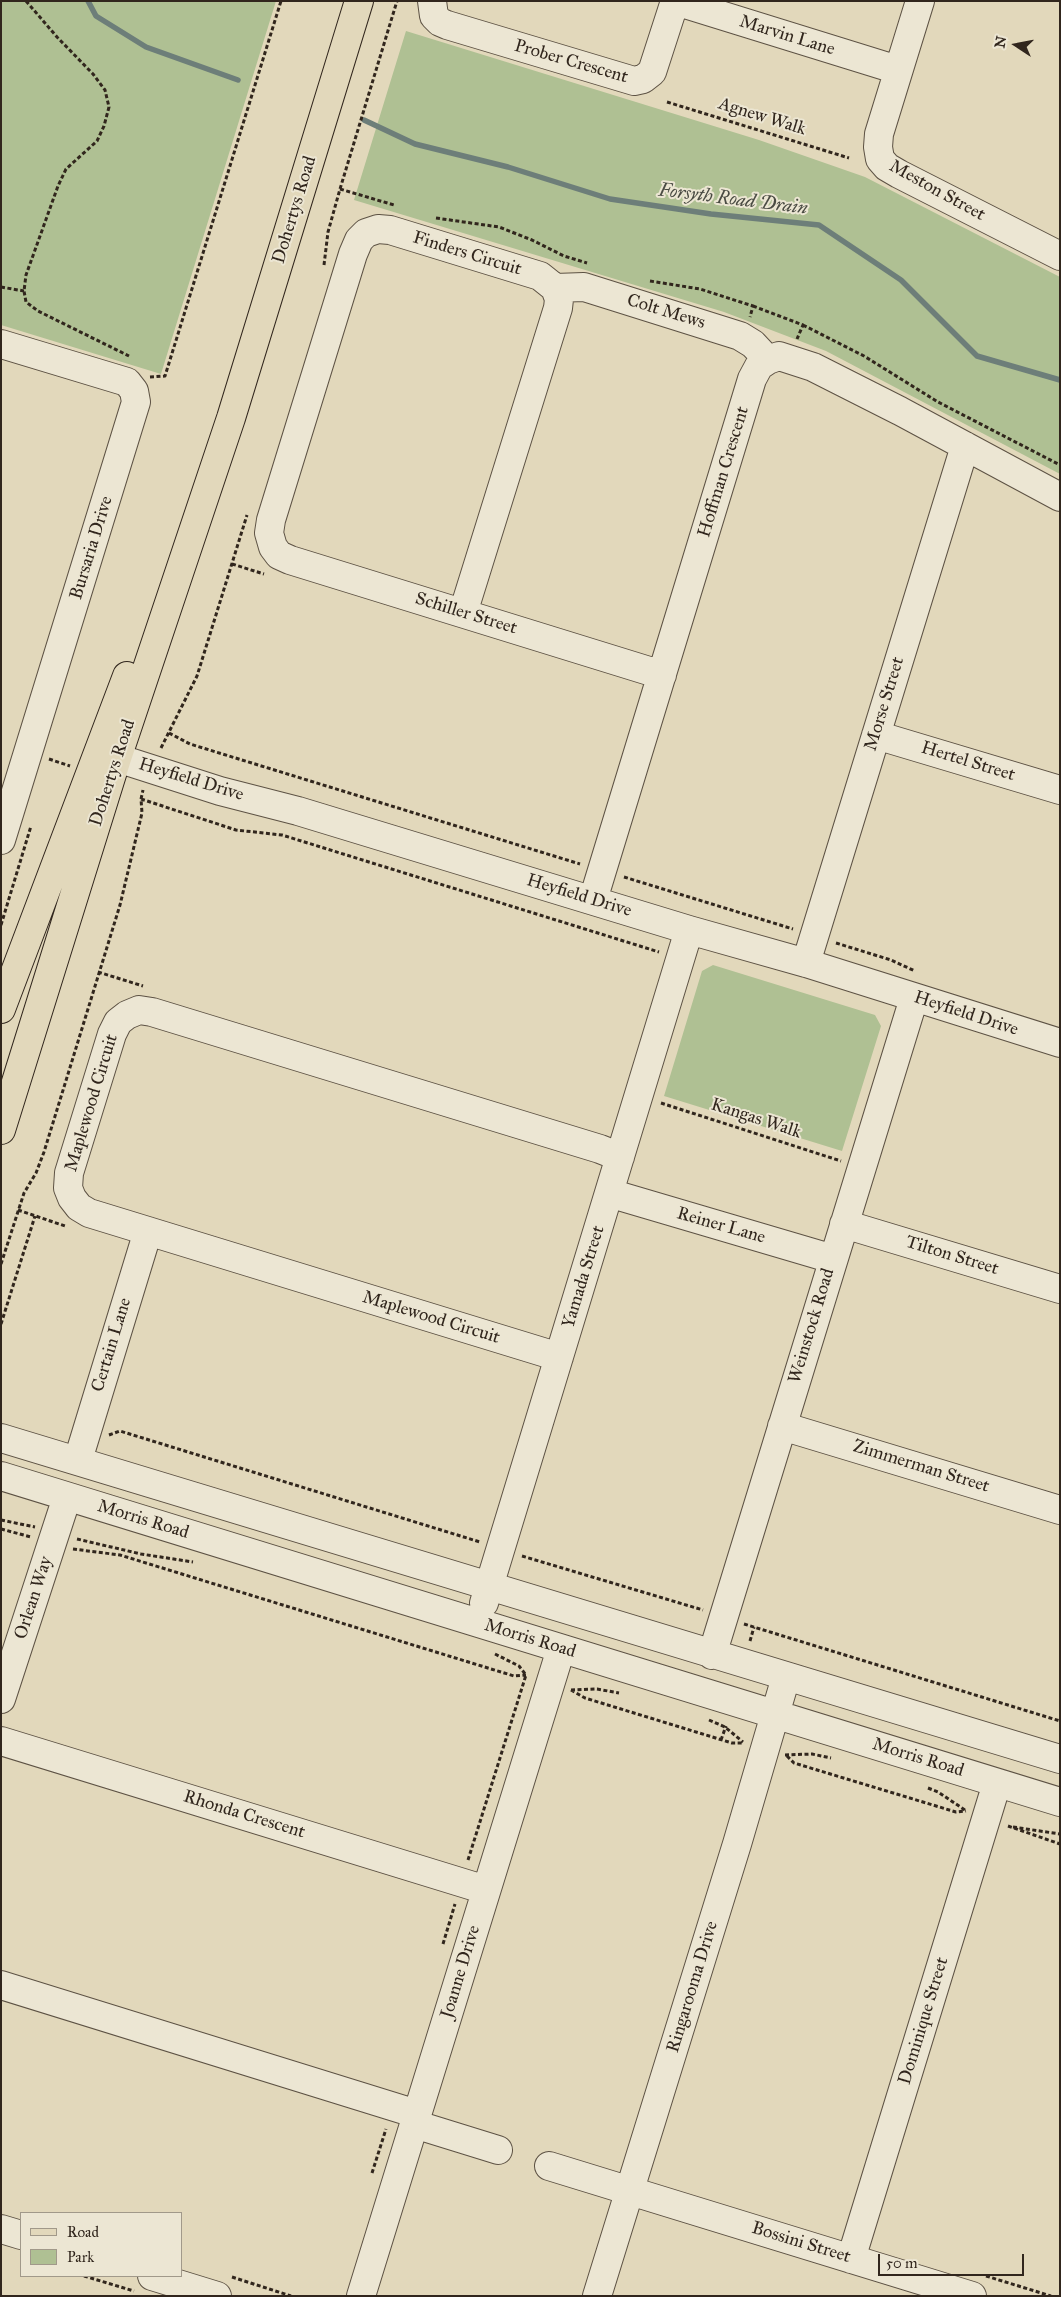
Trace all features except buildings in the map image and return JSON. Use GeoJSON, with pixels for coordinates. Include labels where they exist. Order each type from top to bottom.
{"type":"FeatureCollection","features":[{"type":"Feature","properties":{"kind":"main road","name":"Dohertys Road"},"geometry":{"type":"LineString","coordinates":[[1,1010],[107,756],[230,418],[359,1]]}},
{"type":"Feature","properties":{"kind":"main road","name":"Dohertys Road"},"geometry":{"type":"LineString","coordinates":[[1,1130],[107,756]]}},
{"type":"Feature","properties":{"kind":"street","name":"Prober Crescent"},"geometry":{"type":"LineString","coordinates":[[432,1],[434,16],[447,26],[634,81],[643,79],[652,72],[675,1]]}},
{"type":"Feature","properties":{"kind":"street","name":"Marvin Lane"},"geometry":{"type":"LineString","coordinates":[[675,1],[898,70]]}},
{"type":"Feature","properties":{"kind":"street","name":"Meston Street"},"geometry":{"type":"LineString","coordinates":[[920,1],[880,134],[878,147],[880,158],[887,167],[1060,256]]}},
{"type":"Feature","properties":{"kind":"street","name":"Finders Circuit"},"geometry":{"type":"LineString","coordinates":[[273,547],[269,533],[271,520],[352,254],[359,240],[366,234],[378,229],[390,230],[540,276],[550,282],[555,288]]}},
{"type":"Feature","properties":{"kind":"street","name":"Colt Mews"},"geometry":{"type":"LineString","coordinates":[[555,288],[584,287],[743,338],[753,344],[768,360]]}},
{"type":"Feature","properties":{"kind":"street"},"geometry":{"type":"LineString","coordinates":[[463,613],[558,308],[559,299],[555,288]]}},
{"type":"Feature","properties":{"kind":"street"},"geometry":{"type":"LineString","coordinates":[[1,344],[127,382],[134,391]]}},
{"type":"Feature","properties":{"kind":"street"},"geometry":{"type":"LineString","coordinates":[[768,360],[779,356],[813,367],[1060,497]]}},
{"type":"Feature","properties":{"kind":"street","name":"Hoffman Crescent"},"geometry":{"type":"LineString","coordinates":[[593,900],[752,379],[759,366],[768,360]]}},
{"type":"Feature","properties":{"kind":"street","name":"Bursaria Drive"},"geometry":{"type":"LineString","coordinates":[[1,840],[10,777],[133,416],[136,402],[134,391]]}},
{"type":"Feature","properties":{"kind":"street","name":"Morse Street"},"geometry":{"type":"LineString","coordinates":[[794,960],[876,735],[965,446]]}},
{"type":"Feature","properties":{"kind":"street","name":"Schiller Street"},"geometry":{"type":"LineString","coordinates":[[273,547],[279,554],[290,560],[662,675]]}},
{"type":"Feature","properties":{"kind":"street","name":"Hertel Street"},"geometry":{"type":"LineString","coordinates":[[876,735],[1060,790]]}},
{"type":"Feature","properties":{"kind":"street","name":"Heyfield Drive"},"geometry":{"type":"LineString","coordinates":[[107,756],[885,987],[1060,1044]]}},
{"type":"Feature","properties":{"kind":"street","name":"Yamada Street"},"geometry":{"type":"LineString","coordinates":[[478,1623],[689,930]]}},
{"type":"Feature","properties":{"kind":"street","name":"Weinstock Road"},"geometry":{"type":"LineString","coordinates":[[712,1655],[914,998]]}},
{"type":"Feature","properties":{"kind":"street","name":"Maplewood Circuit"},"geometry":{"type":"LineString","coordinates":[[559,1357],[89,1213],[79,1207],[72,1198],[68,1188],[69,1174],[112,1034],[118,1022],[127,1015],[139,1010],[600,1149],[620,1157]]}},
{"type":"Feature","properties":{"kind":"street","name":"Reiner Lane"},"geometry":{"type":"LineString","coordinates":[[609,1194],[833,1259]]}},
{"type":"Feature","properties":{"kind":"street","name":"Tilton Street"},"geometry":{"type":"LineString","coordinates":[[844,1224],[1060,1289]]}},
{"type":"Feature","properties":{"kind":"street","name":"Certain Lane"},"geometry":{"type":"LineString","coordinates":[[81,1448],[148,1231]]}},
{"type":"Feature","properties":{"kind":"street","name":"Zimmerman Street"},"geometry":{"type":"LineString","coordinates":[[782,1426],[1060,1510]]}},
{"type":"Feature","properties":{"kind":"street"},"geometry":{"type":"LineString","coordinates":[[1,1438],[81,1448],[489,1586],[1060,1759]]}},
{"type":"Feature","properties":{"kind":"street","name":"Morris Road"},"geometry":{"type":"LineString","coordinates":[[1,1476],[1060,1802]]}},
{"type":"Feature","properties":{"kind":"street"},"geometry":{"type":"LineString","coordinates":[[1,1490],[32,1487]]}},
{"type":"Feature","properties":{"kind":"street","name":"Orlean Way"},"geometry":{"type":"LineString","coordinates":[[1,1699],[67,1497]]}},
{"type":"Feature","properties":{"kind":"street","name":"Joanne Drive"},"geometry":{"type":"LineString","coordinates":[[361,2296],[561,1649]]}},
{"type":"Feature","properties":{"kind":"street","name":"Ringarooma Drive"},"geometry":{"type":"LineString","coordinates":[[597,2296],[786,1677]]}},
{"type":"Feature","properties":{"kind":"street","name":"Rhonda Crescent"},"geometry":{"type":"LineString","coordinates":[[1,1741],[486,1890]]}},
{"type":"Feature","properties":{"kind":"street","name":"Dominique Street"},"geometry":{"type":"LineString","coordinates":[[852,2259],[997,1783]]}},
{"type":"Feature","properties":{"kind":"street"},"geometry":{"type":"LineString","coordinates":[[1,1985],[416,2119],[498,2150]]}},
{"type":"Feature","properties":{"kind":"street","name":"Bossini Street"},"geometry":{"type":"LineString","coordinates":[[549,2166],[972,2296]]}},
{"type":"Feature","properties":{"kind":"street"},"geometry":{"type":"LineString","coordinates":[[1,2229],[20,2235]]}},
{"type":"Feature","properties":{"kind":"street"},"geometry":{"type":"LineString","coordinates":[[146,2284],[222,2286]]}},
{"type":"Feature","properties":{"kind":"path"},"geometry":{"type":"LineString","coordinates":[[26,1],[57,38],[97,79],[105,90],[109,107],[104,126],[97,141],[66,169],[26,275],[24,291],[26,302],[38,311],[137,361]]}},
{"type":"Feature","properties":{"kind":"path"},"geometry":{"type":"LineString","coordinates":[[134,391],[145,377],[165,376],[281,1]]}},
{"type":"Feature","properties":{"kind":"path"},"geometry":{"type":"LineString","coordinates":[[323,267],[328,232],[340,188],[397,1]]}},
{"type":"Feature","properties":{"kind":"path","name":"Agnew Walk"},"geometry":{"type":"LineString","coordinates":[[667,102],[849,158]]}},
{"type":"Feature","properties":{"kind":"path"},"geometry":{"type":"LineString","coordinates":[[340,188],[396,206]]}},
{"type":"Feature","properties":{"kind":"path"},"geometry":{"type":"LineString","coordinates":[[434,218],[499,227],[532,240],[564,256],[592,264],[584,287]]}},
{"type":"Feature","properties":{"kind":"path"},"geometry":{"type":"LineString","coordinates":[[648,281],[700,289],[753,306],[743,338]]}},
{"type":"Feature","properties":{"kind":"path"},"geometry":{"type":"LineString","coordinates":[[1,287],[24,291]]}},
{"type":"Feature","properties":{"kind":"path"},"geometry":{"type":"LineString","coordinates":[[803,325],[864,356],[938,402],[1060,465]]}},
{"type":"Feature","properties":{"kind":"path"},"geometry":{"type":"LineString","coordinates":[[1,1264],[24,1193],[36,1173],[44,1152],[131,865],[142,814],[141,799],[149,768],[197,676],[249,508]]}},
{"type":"Feature","properties":{"kind":"path"},"geometry":{"type":"LineString","coordinates":[[794,919],[794,960]]}},
{"type":"Feature","properties":{"kind":"path"},"geometry":{"type":"LineString","coordinates":[[656,961],[659,952]]}},
{"type":"Feature","properties":{"kind":"path"},"geometry":{"type":"LineString","coordinates":[[98,972],[146,986]]}},
{"type":"Feature","properties":{"kind":"path","name":"Kangas Walk"},"geometry":{"type":"LineString","coordinates":[[661,1103],[841,1161]]}},
{"type":"Feature","properties":{"kind":"path"},"geometry":{"type":"LineString","coordinates":[[1,1324],[35,1216]]}},
{"type":"Feature","properties":{"kind":"path"},"geometry":{"type":"LineString","coordinates":[[81,1448],[96,1439],[120,1431],[1060,1720]]}},
{"type":"Feature","properties":{"kind":"path"},"geometry":{"type":"LineString","coordinates":[[1,1520],[28,1525],[73,1549],[120,1555],[514,1676],[526,1675],[519,1666],[488,1650]]}},
{"type":"Feature","properties":{"kind":"path"},"geometry":{"type":"LineString","coordinates":[[1,1529],[196,1562]]}},
{"type":"Feature","properties":{"kind":"path"},"geometry":{"type":"LineString","coordinates":[[621,1693],[597,1689],[571,1690],[585,1698],[732,1743],[744,1743],[725,1728],[707,1719]]}},
{"type":"Feature","properties":{"kind":"path"},"geometry":{"type":"LineString","coordinates":[[840,1760],[812,1754],[786,1755],[794,1763],[956,1812],[966,1811],[938,1792],[921,1785]]}},
{"type":"Feature","properties":{"kind":"path"},"geometry":{"type":"LineString","coordinates":[[1060,1834],[1007,1826],[1060,1844]]}},
{"type":"Feature","properties":{"kind":"path"},"geometry":{"type":"LineString","coordinates":[[92,2277],[146,2284]]}},
{"type":"Feature","properties":{"kind":"path"},"geometry":{"type":"LineString","coordinates":[[222,2286],[291,2296]]}},
{"type":"Feature","properties":{"kind":"green space"},"geometry":{"type":"Polygon","coordinates":[[[1,1],[276,1],[161,374],[1,325],[1,1]]]}},
{"type":"Feature","properties":{"kind":"green space"},"geometry":{"type":"Polygon","coordinates":[[[406,31],[759,140],[865,177],[1060,277],[1060,474],[826,351],[724,312],[354,200],[406,31]]]}},
{"type":"Feature","properties":{"kind":"green space"},"geometry":{"type":"Polygon","coordinates":[[[713,965],[875,1015],[881,1026],[842,1151],[664,1096],[702,971],[713,965]]]}},
{"type":"Feature","properties":{"kind":"waterway","name":"Forsyth Road Drain"},"geometry":{"type":"LineString","coordinates":[[88,1],[96,16],[146,47],[238,80]]}},
{"type":"Feature","properties":{"kind":"waterway","name":"Forsyth Road Drain"},"geometry":{"type":"LineString","coordinates":[[364,120],[415,144],[508,167],[610,199],[711,214],[819,225],[901,280],[977,356],[1060,380]]}}]}
